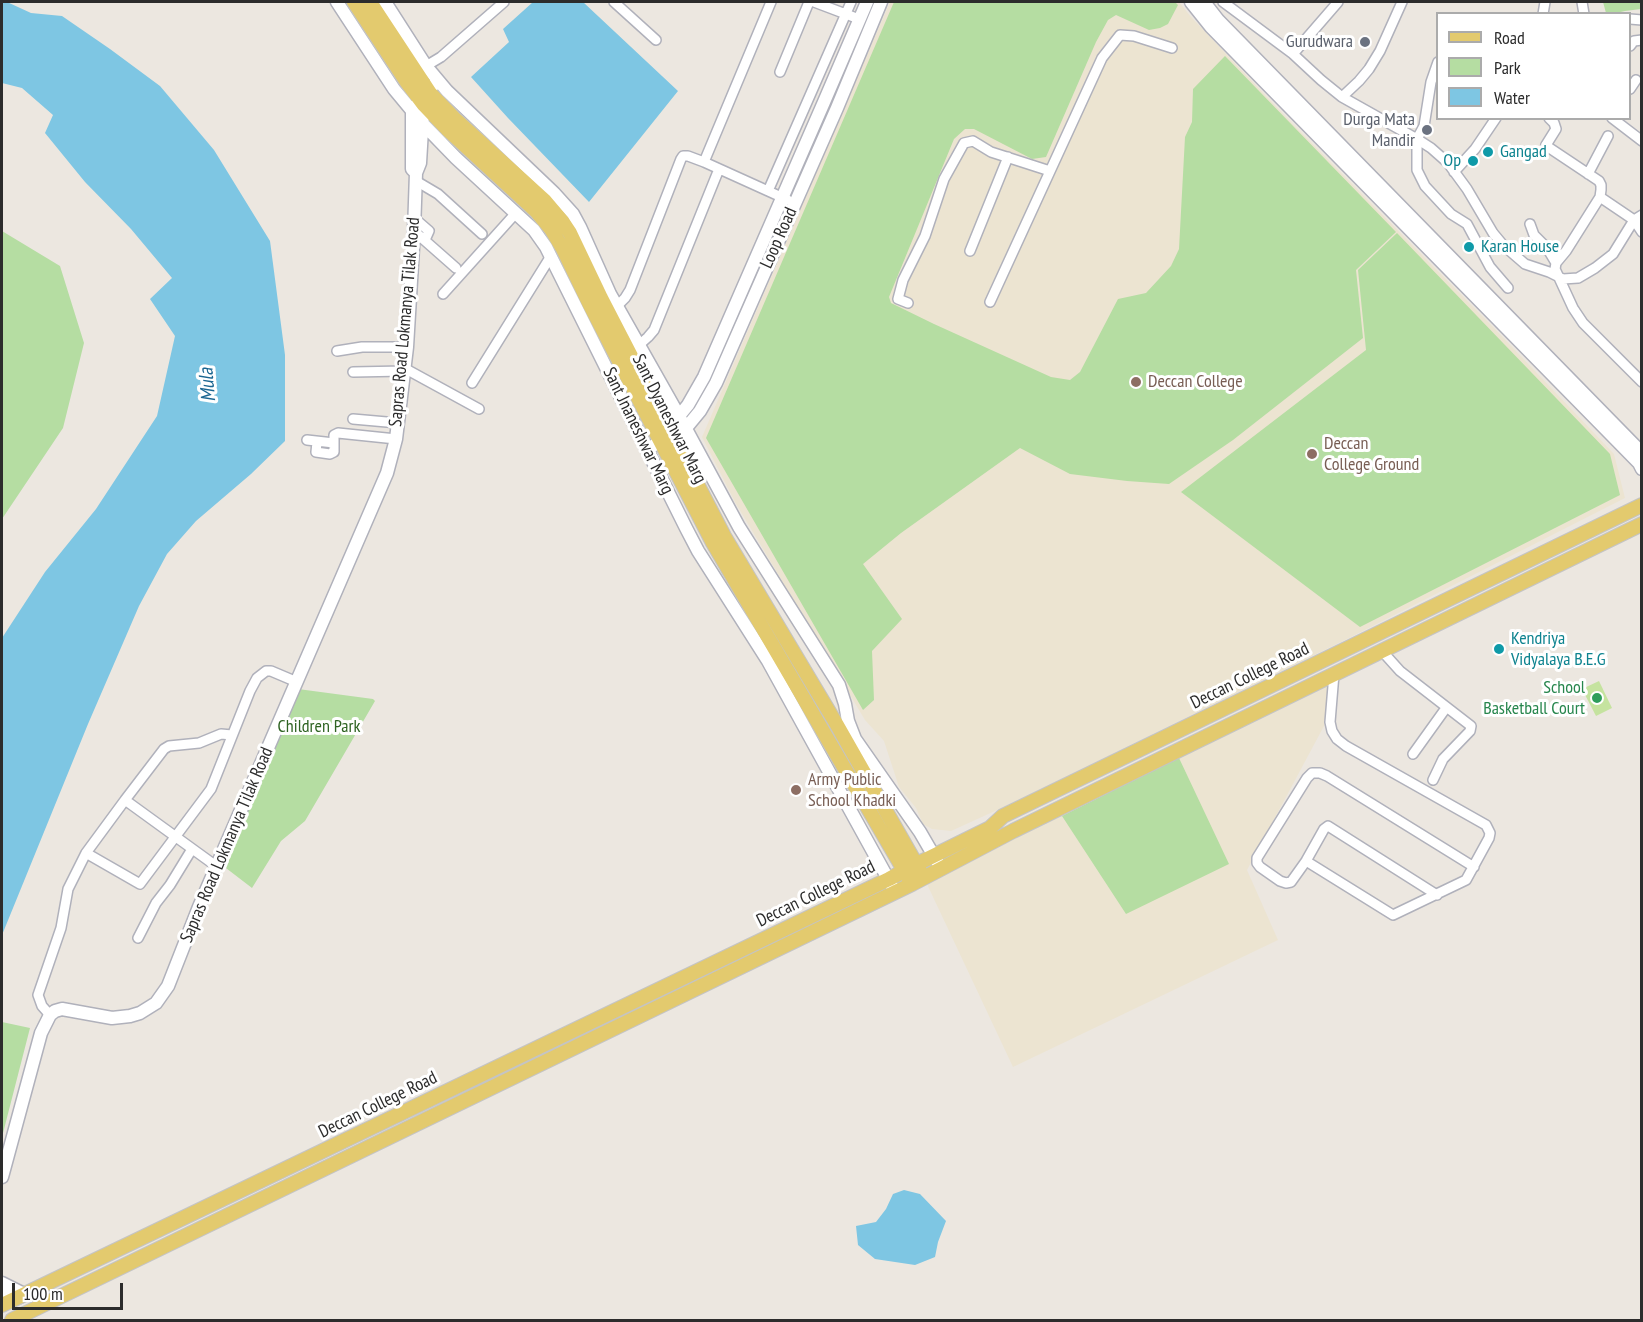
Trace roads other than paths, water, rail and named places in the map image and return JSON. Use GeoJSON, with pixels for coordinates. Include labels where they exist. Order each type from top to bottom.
{"type":"FeatureCollection","features":[{"type":"Feature","properties":{"kind":"main road","name":"Sant Dyaneshwar Marg"},"geometry":{"type":"LineString","coordinates":[[354,2],[427,80]]}},
{"type":"Feature","properties":{"kind":"main road","name":"Sant Dyaneshwar Marg"},"geometry":{"type":"LineString","coordinates":[[370,2],[456,120],[545,201],[562,221],[575,243],[664,432],[712,543],[911,867]]}},
{"type":"Feature","properties":{"kind":"main road","name":"Sant Dyaneshwar Marg"},"geometry":{"type":"LineString","coordinates":[[427,80],[418,108],[447,129],[536,211],[551,229],[589,303],[724,536],[842,723],[918,882]]}},
{"type":"Feature","properties":{"kind":"main road","name":"Deccan College Road"},"geometry":{"type":"LineString","coordinates":[[2,1305],[889,879],[990,828],[1003,816],[1013,811],[1641,505]]}},
{"type":"Feature","properties":{"kind":"main road","name":"Deccan College Road"},"geometry":{"type":"LineString","coordinates":[[12,1320],[896,893],[1013,831],[1641,524]]}},
{"type":"Feature","properties":{"kind":"street"},"geometry":{"type":"LineString","coordinates":[[337,2],[394,89],[418,108]]}},
{"type":"Feature","properties":{"kind":"street"},"geometry":{"type":"LineString","coordinates":[[385,2],[427,80],[466,110],[565,204],[580,227],[617,306],[739,527],[839,685],[842,723],[920,832],[942,869]]}},
{"type":"Feature","properties":{"kind":"street"},"geometry":{"type":"LineString","coordinates":[[427,80],[441,57],[504,2]]}},
{"type":"Feature","properties":{"kind":"street"},"geometry":{"type":"LineString","coordinates":[[618,2],[656,40]]}},
{"type":"Feature","properties":{"kind":"street"},"geometry":{"type":"LineString","coordinates":[[704,162],[771,2]]}},
{"type":"Feature","properties":{"kind":"street"},"geometry":{"type":"LineString","coordinates":[[780,72],[810,2]]}},
{"type":"Feature","properties":{"kind":"street"},"geometry":{"type":"LineString","coordinates":[[814,2],[859,20]]}},
{"type":"Feature","properties":{"kind":"street"},"geometry":{"type":"LineString","coordinates":[[768,191],[851,2]]}},
{"type":"Feature","properties":{"kind":"street","name":"Loop Road"},"geometry":{"type":"LineString","coordinates":[[646,449],[688,405],[704,377],[867,2]]}},
{"type":"Feature","properties":{"kind":"street","name":"Loop Road"},"geometry":{"type":"LineString","coordinates":[[641,437],[686,428],[700,411],[716,382],[881,2]]}},
{"type":"Feature","properties":{"kind":"street"},"geometry":{"type":"LineString","coordinates":[[1191,2],[1210,27],[1639,463],[1641,469]]}},
{"type":"Feature","properties":{"kind":"street"},"geometry":{"type":"LineString","coordinates":[[1204,2],[1218,20],[1641,453]]}},
{"type":"Feature","properties":{"kind":"street"},"geometry":{"type":"LineString","coordinates":[[1223,2],[1293,54],[1342,97],[1431,148],[1448,163],[1503,245],[1525,264],[1563,279],[1573,279],[1595,268],[1613,254],[1638,217]]}},
{"type":"Feature","properties":{"kind":"street"},"geometry":{"type":"LineString","coordinates":[[1293,54],[1338,2]]}},
{"type":"Feature","properties":{"kind":"street"},"geometry":{"type":"LineString","coordinates":[[1342,97],[1370,69],[1402,2]]}},
{"type":"Feature","properties":{"kind":"street"},"geometry":{"type":"LineString","coordinates":[[990,302],[1102,58],[1120,35],[1134,36],[1172,48]]}},
{"type":"Feature","properties":{"kind":"street"},"geometry":{"type":"LineString","coordinates":[[1436,65],[1424,126],[1416,139],[1417,170],[1425,186],[1451,214],[1467,224],[1490,267],[1508,288]]}},
{"type":"Feature","properties":{"kind":"street"},"geometry":{"type":"LineString","coordinates":[[1631,86],[1636,80]]}},
{"type":"Feature","properties":{"kind":"street","name":"Sapras Road Lokmanya Tilak Road"},"geometry":{"type":"LineString","coordinates":[[50,1015],[62,1010],[121,1018],[140,1013],[156,1003],[168,986],[216,866],[387,473],[396,439],[406,347],[417,172],[423,124],[418,108]]}},
{"type":"Feature","properties":{"kind":"street","name":"Sapras Road Lokmanya Tilak Road"},"geometry":{"type":"LineString","coordinates":[[417,172],[412,169],[418,108]]}},
{"type":"Feature","properties":{"kind":"street"},"geometry":{"type":"LineString","coordinates":[[1454,172],[1495,120]]}},
{"type":"Feature","properties":{"kind":"street"},"geometry":{"type":"LineString","coordinates":[[1615,120],[1641,141]]}},
{"type":"Feature","properties":{"kind":"street"},"geometry":{"type":"LineString","coordinates":[[1556,121],[1556,129],[1546,145],[1599,181],[1601,185],[1600,197],[1566,252],[1556,263],[1557,277],[1583,323],[1641,382]]}},
{"type":"Feature","properties":{"kind":"street","name":"Sant Jnaneshwar Marg"},"geometry":{"type":"LineString","coordinates":[[423,124],[540,238],[698,551],[768,660],[896,893]]}},
{"type":"Feature","properties":{"kind":"street"},"geometry":{"type":"LineString","coordinates":[[1588,174],[1608,136]]}},
{"type":"Feature","properties":{"kind":"street"},"geometry":{"type":"LineString","coordinates":[[908,303],[898,299],[903,280],[925,236],[944,179],[964,143],[973,141],[991,152],[1050,171]]}},
{"type":"Feature","properties":{"kind":"street"},"geometry":{"type":"LineString","coordinates":[[439,142],[417,172],[482,234]]}},
{"type":"Feature","properties":{"kind":"street"},"geometry":{"type":"LineString","coordinates":[[617,306],[630,290],[684,156],[704,162],[795,203]]}},
{"type":"Feature","properties":{"kind":"street"},"geometry":{"type":"LineString","coordinates":[[970,251],[1008,157]]}},
{"type":"Feature","properties":{"kind":"street"},"geometry":{"type":"LineString","coordinates":[[639,345],[654,330],[718,169]]}},
{"type":"Feature","properties":{"kind":"street"},"geometry":{"type":"LineString","coordinates":[[1600,197],[1638,217]]}},
{"type":"Feature","properties":{"kind":"street"},"geometry":{"type":"LineString","coordinates":[[443,294],[515,214]]}},
{"type":"Feature","properties":{"kind":"street"},"geometry":{"type":"LineString","coordinates":[[1638,217],[1641,232]]}},
{"type":"Feature","properties":{"kind":"street"},"geometry":{"type":"LineString","coordinates":[[414,218],[429,231],[425,240]]}},
{"type":"Feature","properties":{"kind":"street"},"geometry":{"type":"LineString","coordinates":[[1530,224],[1534,235],[1547,248],[1556,263]]}},
{"type":"Feature","properties":{"kind":"street"},"geometry":{"type":"LineString","coordinates":[[414,231],[456,268]]}},
{"type":"Feature","properties":{"kind":"street"},"geometry":{"type":"LineString","coordinates":[[472,383],[551,256]]}},
{"type":"Feature","properties":{"kind":"street"},"geometry":{"type":"LineString","coordinates":[[337,351],[362,347],[406,347]]}},
{"type":"Feature","properties":{"kind":"street"},"geometry":{"type":"LineString","coordinates":[[353,372],[404,370],[478,409]]}},
{"type":"Feature","properties":{"kind":"street"},"geometry":{"type":"LineString","coordinates":[[353,419],[398,423]]}},
{"type":"Feature","properties":{"kind":"street"},"geometry":{"type":"LineString","coordinates":[[307,440],[317,442],[316,452],[330,454],[334,452],[334,435],[338,433],[396,439]]}},
{"type":"Feature","properties":{"kind":"street"},"geometry":{"type":"LineString","coordinates":[[1382,651],[1400,671],[1471,726],[1470,731],[1443,759],[1433,780]]}},
{"type":"Feature","properties":{"kind":"street"},"geometry":{"type":"LineString","coordinates":[[86,853],[140,884],[211,789],[250,691],[261,674],[266,671],[271,672],[297,682]]}},
{"type":"Feature","properties":{"kind":"street"},"geometry":{"type":"LineString","coordinates":[[1306,861],[1393,915],[1466,880],[1490,838],[1486,825],[1337,739],[1330,723],[1334,674]]}},
{"type":"Feature","properties":{"kind":"street"},"geometry":{"type":"LineString","coordinates":[[1413,754],[1446,708]]}},
{"type":"Feature","properties":{"kind":"street"},"geometry":{"type":"LineString","coordinates":[[2,1177],[41,1033],[50,1015],[39,1002],[39,989],[61,928],[68,889],[86,853],[164,749],[169,746],[199,743],[221,734],[232,735]]}},
{"type":"Feature","properties":{"kind":"street"},"geometry":{"type":"LineString","coordinates":[[1437,895],[1328,826],[1323,829],[1292,882],[1286,883],[1260,867],[1257,858],[1306,778],[1312,773],[1320,773],[1474,867]]}},
{"type":"Feature","properties":{"kind":"street"},"geometry":{"type":"LineString","coordinates":[[125,800],[216,866]]}},
{"type":"Feature","properties":{"kind":"street"},"geometry":{"type":"LineString","coordinates":[[138,938],[156,903],[192,849]]}},
{"type":"Feature","properties":{"kind":"street"},"geometry":{"type":"LineString","coordinates":[[2,1283],[22,1296]]}},
{"type":"Feature","properties":{"kind":"street"},"geometry":{"type":"LineString","coordinates":[[2,1294],[22,1296]]}},
{"type":"Feature","properties":{"kind":"water","name":"Mula"},"geometry":{"type":"Polygon","coordinates":[[[2,2],[31,13],[62,16],[110,49],[160,86],[214,150],[270,241],[285,355],[285,441],[251,474],[196,521],[167,554],[139,606],[2,935],[2,638],[45,572],[96,509],[157,416],[175,336],[150,299],[172,278],[131,229],[85,182],[45,133],[53,115],[22,88],[2,83],[2,2]]]}},
{"type":"Feature","properties":{"kind":"water"},"geometry":{"type":"Polygon","coordinates":[[[533,2],[583,2],[678,91],[589,202],[471,77],[509,42],[503,29],[533,2]]]}},
{"type":"Feature","properties":{"kind":"water"},"geometry":{"type":"Polygon","coordinates":[[[904,1190],[920,1194],[946,1221],[935,1257],[915,1265],[875,1259],[858,1245],[856,1226],[876,1222],[886,1209],[893,1194],[904,1190]]]}},
{"type":"Feature","properties":{"kind":"place","name":"Gurudwara"},"geometry":{"type":"Point","coordinates":[1365,42]}},
{"type":"Feature","properties":{"kind":"place","name":"Durga Mata Mandir"},"geometry":{"type":"Point","coordinates":[1427,130]}},
{"type":"Feature","properties":{"kind":"place","name":"Gangad"},"geometry":{"type":"Point","coordinates":[1488,152]}},
{"type":"Feature","properties":{"kind":"place","name":"Op"},"geometry":{"type":"Point","coordinates":[1473,161]}},
{"type":"Feature","properties":{"kind":"place","name":"Karan House"},"geometry":{"type":"Point","coordinates":[1469,247]}},
{"type":"Feature","properties":{"kind":"place","name":"Deccan College"},"geometry":{"type":"Point","coordinates":[1136,382]}},
{"type":"Feature","properties":{"kind":"place","name":"Deccan College Ground"},"geometry":{"type":"Point","coordinates":[1312,454]}},
{"type":"Feature","properties":{"kind":"place","name":"Kendriya Vidyalaya B.E.G"},"geometry":{"type":"Point","coordinates":[1499,649]}},
{"type":"Feature","properties":{"kind":"place","name":"School Basketball Court"},"geometry":{"type":"Point","coordinates":[1597,698]}},
{"type":"Feature","properties":{"kind":"place","name":"Army Public School Khadki"},"geometry":{"type":"Point","coordinates":[796,790]}},
{"type":"Feature","properties":{"kind":"park label","name":"Children Park"},"geometry":{"type":"Point","coordinates":[319,727]}}]}
